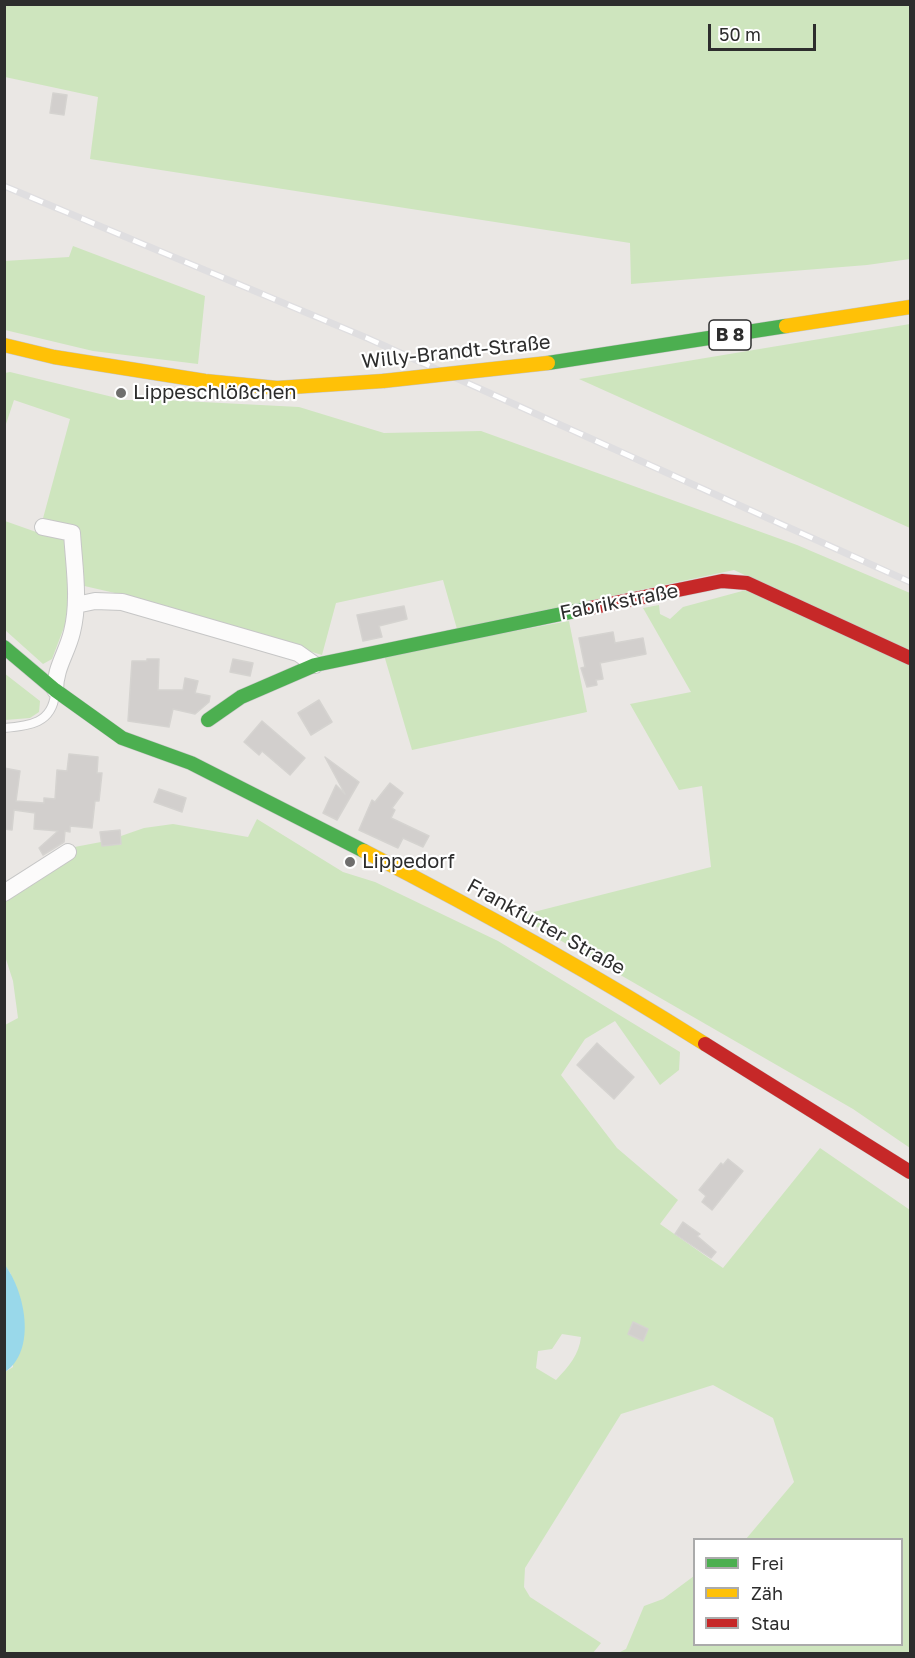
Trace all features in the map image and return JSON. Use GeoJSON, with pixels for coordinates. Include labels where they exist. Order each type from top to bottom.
{"type":"FeatureCollection","features":[{"type":"Feature","properties":{"kind":"main road","name":"Willy-Brandt-Straße"},"geometry":{"type":"LineString","coordinates":[[4,345],[129,370],[277,388],[383,381],[548,363],[910,307]]}},
{"type":"Feature","properties":{"kind":"main road","name":"Fabrikstraße"},"geometry":{"type":"LineString","coordinates":[[208,720],[241,697],[315,665],[734,580],[747,583],[910,658]]}},
{"type":"Feature","properties":{"kind":"main road","name":"Frankfurter Straße"},"geometry":{"type":"LineString","coordinates":[[4,647],[55,690],[122,738],[216,776],[478,909],[584,968],[910,1172]]}},
{"type":"Feature","properties":{"kind":"street"},"geometry":{"type":"LineString","coordinates":[[43,527],[72,533],[76,605],[72,634],[55,673],[55,690]]}},
{"type":"Feature","properties":{"kind":"street"},"geometry":{"type":"LineString","coordinates":[[76,605],[95,601],[122,602],[298,653],[315,665]]}},
{"type":"Feature","properties":{"kind":"street"},"geometry":{"type":"LineString","coordinates":[[4,893],[68,852]]}},
{"type":"Feature","properties":{"kind":"lane"},"geometry":{"type":"LineString","coordinates":[[4,728],[21,728],[48,715],[54,705],[55,690]]}},
{"type":"Feature","properties":{"kind":"green space"},"geometry":{"type":"Polygon","coordinates":[[[5,4],[910,5],[910,259],[867,265],[631,284],[630,243],[90,159],[98,97],[5,77],[5,4]]]}},
{"type":"Feature","properties":{"kind":"green space"},"geometry":{"type":"Polygon","coordinates":[[[73,246],[205,296],[198,364],[93,351],[5,330],[4,261],[69,257],[73,246]]]}},
{"type":"Feature","properties":{"kind":"green space"},"geometry":{"type":"Polygon","coordinates":[[[910,324],[910,528],[579,379],[910,324]]]}},
{"type":"Feature","properties":{"kind":"green space"},"geometry":{"type":"Polygon","coordinates":[[[10,372],[125,400],[299,407],[384,433],[481,431],[797,545],[910,593],[910,652],[734,570],[457,629],[443,580],[336,603],[322,655],[115,593],[80,585],[52,659],[43,664],[5,630],[5,521],[39,533],[70,419],[14,400],[5,427],[5,373],[10,372]]]}},
{"type":"Feature","properties":{"kind":"green space"},"geometry":{"type":"Polygon","coordinates":[[[746,590],[910,664],[910,1148],[853,1109],[518,916],[711,867],[702,786],[679,790],[630,704],[691,692],[643,608],[659,605],[660,614],[670,619],[683,607],[746,590]]]}},
{"type":"Feature","properties":{"kind":"green space"},"geometry":{"type":"Polygon","coordinates":[[[569,621],[587,712],[412,750],[384,655],[569,621]]]}},
{"type":"Feature","properties":{"kind":"green space"},"geometry":{"type":"Polygon","coordinates":[[[4,673],[40,701],[39,712],[30,718],[5,720],[4,673]]]}},
{"type":"Feature","properties":{"kind":"green space"},"geometry":{"type":"Polygon","coordinates":[[[257,819],[343,872],[375,882],[498,941],[680,1052],[679,1070],[660,1085],[615,1021],[585,1039],[561,1075],[617,1148],[678,1200],[660,1224],[723,1268],[820,1148],[910,1210],[910,1653],[618,1653],[626,1649],[644,1606],[663,1599],[693,1577],[693,1646],[903,1646],[903,1538],[747,1538],[794,1482],[773,1418],[713,1385],[621,1414],[525,1568],[524,1587],[530,1597],[601,1643],[593,1653],[5,1653],[5,1372],[13,1367],[11,1274],[5,1265],[5,1025],[18,1018],[13,981],[5,956],[5,903],[11,893],[64,849],[101,842],[101,845],[121,845],[121,836],[144,828],[173,824],[248,837],[257,819]],[[562,1334],[552,1349],[538,1351],[536,1368],[556,1380],[576,1355],[581,1337],[562,1334]]]}},
{"type":"Feature","properties":{"kind":"water"},"geometry":{"type":"Polygon","coordinates":[[[5,1265],[18,1290],[25,1320],[21,1350],[15,1362],[5,1372],[5,1265]]]}},
{"type":"Feature","properties":{"kind":"building"},"geometry":{"type":"Polygon","coordinates":[[[53,93],[67,95],[64,115],[50,113],[53,93]]]}},
{"type":"Feature","properties":{"kind":"building"},"geometry":{"type":"Polygon","coordinates":[[[404,606],[407,619],[379,626],[382,637],[363,641],[357,615],[404,606]]]}},
{"type":"Feature","properties":{"kind":"building"},"geometry":{"type":"Polygon","coordinates":[[[613,632],[615,643],[643,638],[646,654],[600,663],[603,679],[596,680],[597,685],[587,687],[581,668],[585,667],[579,638],[613,632]]]}},
{"type":"Feature","properties":{"kind":"building"},"geometry":{"type":"Polygon","coordinates":[[[147,659],[159,659],[158,690],[183,690],[185,678],[198,681],[195,693],[210,696],[209,702],[195,714],[173,709],[169,727],[128,721],[132,661],[147,661],[147,659]]]}},
{"type":"Feature","properties":{"kind":"building"},"geometry":{"type":"Polygon","coordinates":[[[233,659],[253,663],[250,676],[230,672],[233,659]]]}},
{"type":"Feature","properties":{"kind":"building"},"geometry":{"type":"Polygon","coordinates":[[[319,700],[332,722],[311,735],[298,713],[319,700]]]}},
{"type":"Feature","properties":{"kind":"building"},"geometry":{"type":"Polygon","coordinates":[[[262,721],[305,758],[290,775],[262,751],[259,755],[244,742],[262,721]]]}},
{"type":"Feature","properties":{"kind":"building"},"geometry":{"type":"Polygon","coordinates":[[[69,754],[98,757],[97,773],[102,773],[99,801],[95,801],[92,828],[70,826],[70,832],[65,831],[64,842],[43,855],[39,848],[58,831],[34,829],[35,813],[14,810],[12,830],[4,829],[4,768],[20,771],[16,801],[44,803],[44,798],[55,799],[57,770],[67,771],[69,754]]]}},
{"type":"Feature","properties":{"kind":"building"},"geometry":{"type":"Polygon","coordinates":[[[325,757],[359,782],[337,820],[323,813],[336,785],[345,794],[325,757]]]}},
{"type":"Feature","properties":{"kind":"building"},"geometry":{"type":"Polygon","coordinates":[[[390,783],[403,793],[392,808],[395,810],[391,818],[429,836],[423,847],[403,838],[398,848],[359,830],[372,800],[375,802],[390,783]]]}},
{"type":"Feature","properties":{"kind":"building"},"geometry":{"type":"Polygon","coordinates":[[[159,789],[186,798],[182,812],[154,802],[159,789]]]}},
{"type":"Feature","properties":{"kind":"building"},"geometry":{"type":"Polygon","coordinates":[[[120,830],[121,844],[102,846],[100,832],[120,830]]]}},
{"type":"Feature","properties":{"kind":"building"},"geometry":{"type":"Polygon","coordinates":[[[597,1043],[634,1077],[614,1099],[577,1065],[597,1043]]]}},
{"type":"Feature","properties":{"kind":"building"},"geometry":{"type":"Polygon","coordinates":[[[728,1159],[743,1171],[712,1210],[702,1202],[706,1196],[699,1190],[721,1163],[723,1165],[728,1159]]]}},
{"type":"Feature","properties":{"kind":"building"},"geometry":{"type":"Polygon","coordinates":[[[683,1222],[700,1234],[697,1236],[716,1252],[711,1258],[675,1234],[683,1222]]]}},
{"type":"Feature","properties":{"kind":"building"},"geometry":{"type":"Polygon","coordinates":[[[633,1322],[648,1329],[643,1341],[628,1334],[633,1322]]]}},
{"type":"Feature","properties":{"kind":"railway"},"geometry":{"type":"LineString","coordinates":[[4,186],[367,338],[910,582]]}},
{"type":"Feature","properties":{"kind":"traffic: fast"},"geometry":{"type":"LineString","coordinates":[[548,363],[786,326]]}},
{"type":"Feature","properties":{"kind":"traffic: fast"},"geometry":{"type":"LineString","coordinates":[[208,720],[241,697],[315,665],[590,608]]}},
{"type":"Feature","properties":{"kind":"traffic: fast"},"geometry":{"type":"LineString","coordinates":[[4,647],[55,690],[122,738],[191,763],[364,851]]}},
{"type":"Feature","properties":{"kind":"traffic: slow"},"geometry":{"type":"LineString","coordinates":[[786,326],[910,307]]}},
{"type":"Feature","properties":{"kind":"traffic: slow"},"geometry":{"type":"LineString","coordinates":[[4,345],[54,357],[205,381],[277,388],[383,381]]}},
{"type":"Feature","properties":{"kind":"traffic: slow"},"geometry":{"type":"LineString","coordinates":[[383,381],[548,363]]}},
{"type":"Feature","properties":{"kind":"traffic: slow"},"geometry":{"type":"LineString","coordinates":[[364,851],[537,944],[705,1044]]}},
{"type":"Feature","properties":{"kind":"traffic: jam"},"geometry":{"type":"LineString","coordinates":[[590,608],[722,581],[747,583],[910,658]]}},
{"type":"Feature","properties":{"kind":"traffic: jam"},"geometry":{"type":"LineString","coordinates":[[705,1044],[910,1172]]}},
{"type":"Feature","properties":{"kind":"place","name":"Lippeschlößchen"},"geometry":{"type":"Point","coordinates":[121,393]}},
{"type":"Feature","properties":{"kind":"place","name":"Lippedorf"},"geometry":{"type":"Point","coordinates":[350,862]}}]}
